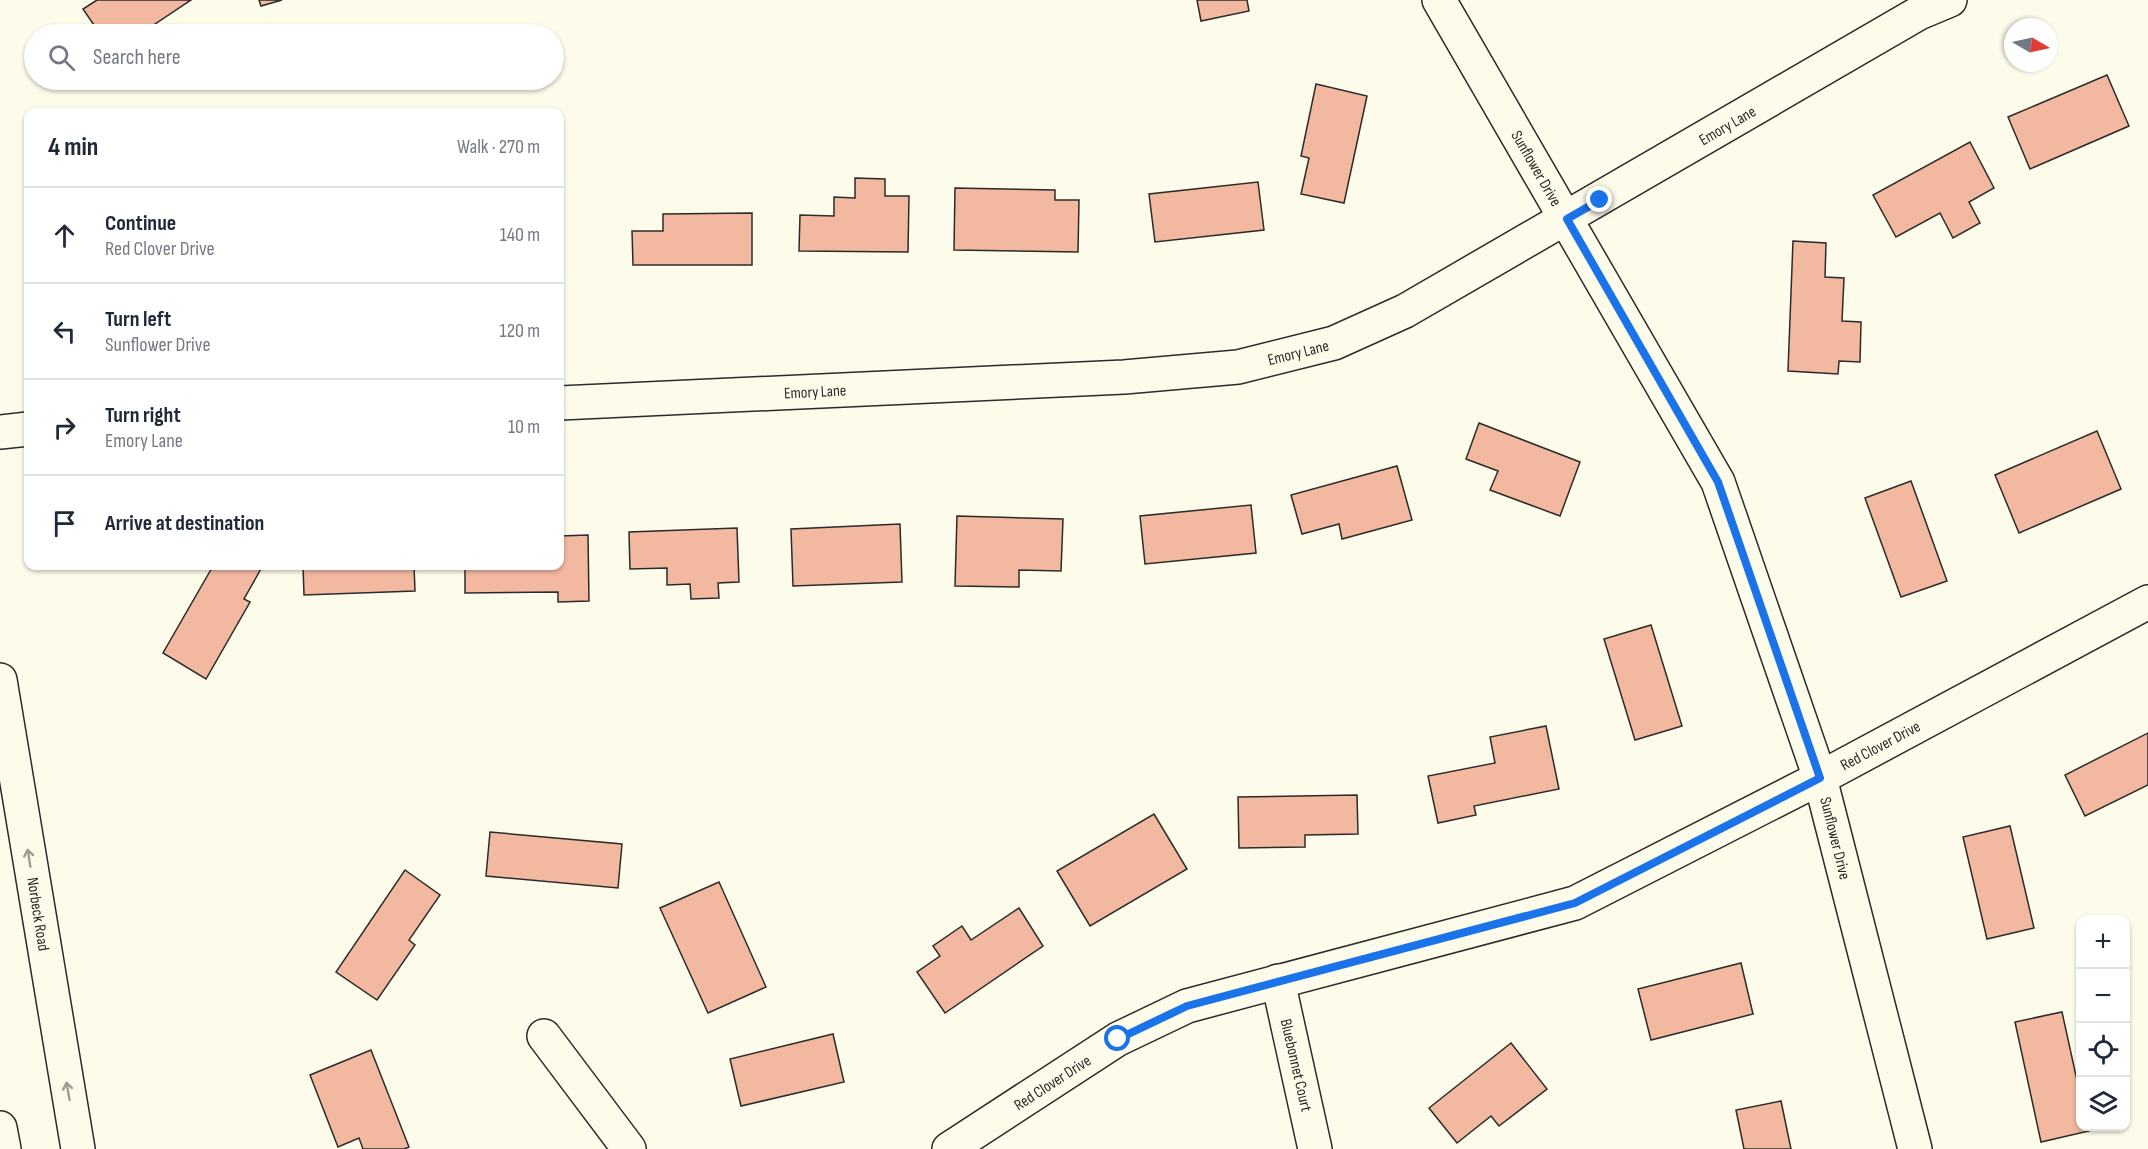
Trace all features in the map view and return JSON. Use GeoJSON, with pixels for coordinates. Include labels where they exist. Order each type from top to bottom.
{"type":"FeatureCollection","features":[{"type":"Feature","properties":{"kind":"street","name":"Sunflower Drive"},"geometry":{"type":"LineString","coordinates":[[1439,0],[1718,482],[1820,778],[1915,1149]]}},
{"type":"Feature","properties":{"kind":"street","name":"Emory Lane"},"geometry":{"type":"LineString","coordinates":[[564,403],[1124,378],[1238,367],[1334,343],[1406,311],[1918,13],[1950,0]]}},
{"type":"Feature","properties":{"kind":"street"},"geometry":{"type":"LineString","coordinates":[[0,432],[24,429]]}},
{"type":"Feature","properties":{"kind":"street","name":"Red Clover Drive"},"geometry":{"type":"LineString","coordinates":[[949,1149],[1118,1039],[1187,1006],[1575,903],[1820,778],[2148,602]]}},
{"type":"Feature","properties":{"kind":"street","name":"Norbeck Road"},"geometry":{"type":"LineString","coordinates":[[0,680],[78,1149]]}},
{"type":"Feature","properties":{"kind":"street","name":"Bluebonnet Court"},"geometry":{"type":"LineString","coordinates":[[1278,981],[1316,1149]]}},
{"type":"Feature","properties":{"kind":"street"},"geometry":{"type":"LineString","coordinates":[[544,1036],[629,1149]]}},
{"type":"Feature","properties":{"kind":"street"},"geometry":{"type":"LineString","coordinates":[[0,1128],[3,1149]]}},
{"type":"Feature","properties":{"kind":"building"},"geometry":{"type":"Polygon","coordinates":[[[97,0],[191,0],[155,24],[93,24],[83,9],[97,0]]]}},
{"type":"Feature","properties":{"kind":"building"},"geometry":{"type":"Polygon","coordinates":[[[259,0],[282,0],[261,6],[259,0]]]}},
{"type":"Feature","properties":{"kind":"building"},"geometry":{"type":"Polygon","coordinates":[[[1197,0],[1247,0],[1249,11],[1201,21],[1197,0]]]}},
{"type":"Feature","properties":{"kind":"building"},"geometry":{"type":"Polygon","coordinates":[[[2107,75],[2129,126],[2030,169],[2008,117],[2107,75]]]}},
{"type":"Feature","properties":{"kind":"building"},"geometry":{"type":"Polygon","coordinates":[[[1316,84],[1367,96],[1344,203],[1301,194],[1309,158],[1301,156],[1316,84]]]}},
{"type":"Feature","properties":{"kind":"building"},"geometry":{"type":"Polygon","coordinates":[[[1970,142],[1994,188],[1969,202],[1980,223],[1953,238],[1940,213],[1896,237],[1873,195],[1970,142]]]}},
{"type":"Feature","properties":{"kind":"building"},"geometry":{"type":"Polygon","coordinates":[[[855,178],[885,179],[885,196],[909,196],[908,252],[799,251],[800,215],[834,216],[834,197],[855,198],[855,178]]]}},
{"type":"Feature","properties":{"kind":"building"},"geometry":{"type":"Polygon","coordinates":[[[1258,182],[1264,230],[1155,242],[1149,194],[1258,182]]]}},
{"type":"Feature","properties":{"kind":"building"},"geometry":{"type":"Polygon","coordinates":[[[955,188],[1055,190],[1055,200],[1079,200],[1078,252],[954,250],[955,188]]]}},
{"type":"Feature","properties":{"kind":"building"},"geometry":{"type":"Polygon","coordinates":[[[752,213],[752,265],[633,265],[632,231],[663,231],[663,214],[752,213]]]}},
{"type":"Feature","properties":{"kind":"building"},"geometry":{"type":"Polygon","coordinates":[[[1793,241],[1826,243],[1825,277],[1844,278],[1842,321],[1861,322],[1860,362],[1839,361],[1838,374],[1788,371],[1793,241]]]}},
{"type":"Feature","properties":{"kind":"building"},"geometry":{"type":"Polygon","coordinates":[[[1479,423],[1580,462],[1560,516],[1490,490],[1498,471],[1466,459],[1479,423]]]}},
{"type":"Feature","properties":{"kind":"building"},"geometry":{"type":"Polygon","coordinates":[[[2097,431],[2121,489],[2019,533],[1995,475],[2097,431]]]}},
{"type":"Feature","properties":{"kind":"building"},"geometry":{"type":"Polygon","coordinates":[[[1397,466],[1412,520],[1342,539],[1339,524],[1302,534],[1291,495],[1397,466]]]}},
{"type":"Feature","properties":{"kind":"building"},"geometry":{"type":"Polygon","coordinates":[[[1911,481],[1947,581],[1901,597],[1865,498],[1911,481]]]}},
{"type":"Feature","properties":{"kind":"building"},"geometry":{"type":"Polygon","coordinates":[[[1251,505],[1256,553],[1145,564],[1140,516],[1251,505]]]}},
{"type":"Feature","properties":{"kind":"building"},"geometry":{"type":"Polygon","coordinates":[[[957,516],[1063,519],[1061,571],[1019,570],[1019,587],[955,586],[957,516]]]}},
{"type":"Feature","properties":{"kind":"building"},"geometry":{"type":"Polygon","coordinates":[[[900,524],[902,582],[793,586],[791,529],[900,524]]]}},
{"type":"Feature","properties":{"kind":"building"},"geometry":{"type":"Polygon","coordinates":[[[737,528],[739,582],[718,583],[719,598],[691,599],[690,584],[667,585],[667,568],[630,569],[629,532],[737,528]]]}},
{"type":"Feature","properties":{"kind":"building"},"geometry":{"type":"Polygon","coordinates":[[[588,535],[589,601],[558,602],[558,592],[465,593],[465,570],[564,570],[564,536],[588,535]]]}},
{"type":"Feature","properties":{"kind":"building"},"geometry":{"type":"Polygon","coordinates":[[[211,570],[260,570],[244,599],[250,602],[206,679],[163,653],[211,570]]]}},
{"type":"Feature","properties":{"kind":"building"},"geometry":{"type":"Polygon","coordinates":[[[303,570],[414,570],[415,591],[304,595],[303,570]]]}},
{"type":"Feature","properties":{"kind":"building"},"geometry":{"type":"Polygon","coordinates":[[[1651,625],[1682,726],[1635,740],[1604,639],[1651,625]]]}},
{"type":"Feature","properties":{"kind":"building"},"geometry":{"type":"Polygon","coordinates":[[[1546,726],[1559,789],[1474,806],[1476,815],[1438,823],[1428,776],[1495,763],[1490,737],[1546,726]]]}},
{"type":"Feature","properties":{"kind":"building"},"geometry":{"type":"Polygon","coordinates":[[[2148,733],[2148,785],[2085,816],[2065,775],[2148,733]]]}},
{"type":"Feature","properties":{"kind":"building"},"geometry":{"type":"Polygon","coordinates":[[[1357,795],[1358,834],[1305,835],[1305,847],[1239,848],[1238,797],[1357,795]]]}},
{"type":"Feature","properties":{"kind":"building"},"geometry":{"type":"Polygon","coordinates":[[[1154,814],[1187,869],[1090,926],[1057,871],[1154,814]]]}},
{"type":"Feature","properties":{"kind":"building"},"geometry":{"type":"Polygon","coordinates":[[[2010,826],[2034,928],[1987,939],[1963,837],[2010,826]]]}},
{"type":"Feature","properties":{"kind":"building"},"geometry":{"type":"Polygon","coordinates":[[[490,832],[622,844],[618,888],[486,876],[490,832]]]}},
{"type":"Feature","properties":{"kind":"building"},"geometry":{"type":"Polygon","coordinates":[[[405,870],[440,895],[409,940],[415,945],[377,1000],[336,972],[405,870]]]}},
{"type":"Feature","properties":{"kind":"building"},"geometry":{"type":"Polygon","coordinates":[[[719,882],[766,987],[708,1013],[660,908],[719,882]]]}},
{"type":"Feature","properties":{"kind":"building"},"geometry":{"type":"Polygon","coordinates":[[[1019,908],[1043,946],[945,1013],[917,972],[940,956],[933,946],[962,926],[971,940],[1019,908]]]}},
{"type":"Feature","properties":{"kind":"building"},"geometry":{"type":"Polygon","coordinates":[[[1741,963],[1753,1014],[1651,1040],[1638,989],[1741,963]]]}},
{"type":"Feature","properties":{"kind":"building"},"geometry":{"type":"Polygon","coordinates":[[[2062,1012],[2076,1076],[2076,1131],[2089,1131],[2041,1142],[2015,1022],[2062,1012]]]}},
{"type":"Feature","properties":{"kind":"building"},"geometry":{"type":"Polygon","coordinates":[[[833,1034],[844,1082],[741,1106],[730,1059],[833,1034]]]}},
{"type":"Feature","properties":{"kind":"building"},"geometry":{"type":"Polygon","coordinates":[[[1511,1043],[1547,1089],[1499,1126],[1491,1116],[1457,1143],[1429,1108],[1511,1043]]]}},
{"type":"Feature","properties":{"kind":"building"},"geometry":{"type":"Polygon","coordinates":[[[371,1050],[409,1147],[404,1149],[363,1149],[359,1138],[338,1147],[310,1075],[371,1050]]]}},
{"type":"Feature","properties":{"kind":"building"},"geometry":{"type":"Polygon","coordinates":[[[1781,1101],[1791,1149],[1744,1149],[1736,1110],[1781,1101]]]}},
{"type":"Feature","properties":{"kind":"route"},"geometry":{"type":"LineString","coordinates":[[1118,1039],[1187,1006],[1575,903],[1820,778],[1718,482],[1567,219],[1600,200]]}}]}
